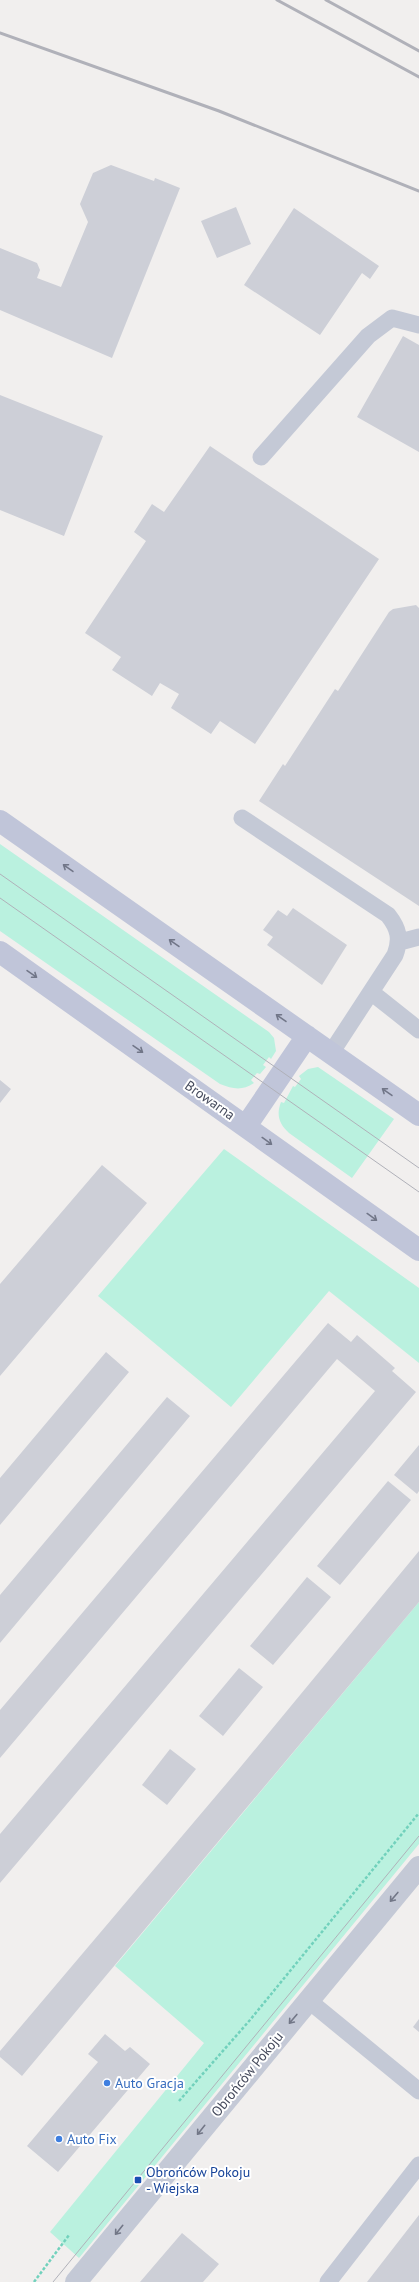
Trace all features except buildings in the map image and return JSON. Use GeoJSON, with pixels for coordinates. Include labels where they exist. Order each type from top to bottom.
{"type":"FeatureCollection","features":[{"type":"Feature","properties":{"kind":"main road"},"geometry":{"type":"LineString","coordinates":[[0,821],[419,1115]]}},
{"type":"Feature","properties":{"kind":"main road","name":"Browarna"},"geometry":{"type":"LineString","coordinates":[[0,952],[419,1250]]}},
{"type":"Feature","properties":{"kind":"main road"},"geometry":{"type":"LineString","coordinates":[[246,1126],[307,1036]]}},
{"type":"Feature","properties":{"kind":"street","name":"Obrońców Pokoju"},"geometry":{"type":"LineString","coordinates":[[76,2282],[419,1867]]}},
{"type":"Feature","properties":{"kind":"lane"},"geometry":{"type":"LineString","coordinates":[[261,457],[368,336],[392,318],[419,325]]}},
{"type":"Feature","properties":{"kind":"lane"},"geometry":{"type":"LineString","coordinates":[[242,818],[388,915],[398,931],[400,942],[395,955],[331,1053]]}},
{"type":"Feature","properties":{"kind":"lane"},"geometry":{"type":"LineString","coordinates":[[400,942],[419,937]]}},
{"type":"Feature","properties":{"kind":"lane"},"geometry":{"type":"LineString","coordinates":[[371,992],[419,1030]]}},
{"type":"Feature","properties":{"kind":"lane"},"geometry":{"type":"LineString","coordinates":[[308,2000],[419,2091]]}},
{"type":"Feature","properties":{"kind":"lane"},"geometry":{"type":"LineString","coordinates":[[328,2282],[419,2165]]}},
{"type":"Feature","properties":{"kind":"path"},"geometry":{"type":"LineString","coordinates":[[180,2101],[255,2014],[419,1813]]}},
{"type":"Feature","properties":{"kind":"path"},"geometry":{"type":"LineString","coordinates":[[34,2282],[69,2235]]}},
{"type":"Feature","properties":{"kind":"green space"},"geometry":{"type":"Polygon","coordinates":[[[0,844],[269,1032],[274,1038],[276,1051],[271,1059],[269,1057],[263,1065],[266,1067],[260,1074],[257,1073],[251,1080],[254,1083],[250,1086],[241,1088],[229,1087],[220,1084],[0,931],[0,844]]]}},
{"type":"Feature","properties":{"kind":"green space"},"geometry":{"type":"Polygon","coordinates":[[[318,1067],[394,1119],[352,1178],[289,1133],[279,1119],[279,1107],[281,1102],[284,1103],[293,1086],[295,1087],[301,1079],[299,1076],[308,1069],[318,1067]]]}},
{"type":"Feature","properties":{"kind":"green space"},"geometry":{"type":"Polygon","coordinates":[[[224,1149],[419,1288],[419,1363],[329,1291],[231,1407],[98,1296],[224,1149]]]}},
{"type":"Feature","properties":{"kind":"green space"},"geometry":{"type":"Polygon","coordinates":[[[419,1602],[419,1844],[79,2258],[50,2232],[204,2043],[115,1966],[419,1602]]]}},
{"type":"Feature","properties":{"kind":"tram line"},"geometry":{"type":"LineString","coordinates":[[0,874],[419,1168]]}},
{"type":"Feature","properties":{"kind":"tram line"},"geometry":{"type":"LineString","coordinates":[[0,898],[419,1192]]}},
{"type":"Feature","properties":{"kind":"tram line"},"geometry":{"type":"LineString","coordinates":[[53,2282],[419,1836]]}},
{"type":"Feature","properties":{"kind":"railway"},"geometry":{"type":"LineString","coordinates":[[277,0],[419,77]]}},
{"type":"Feature","properties":{"kind":"railway"},"geometry":{"type":"LineString","coordinates":[[326,0],[419,51]]}},
{"type":"Feature","properties":{"kind":"railway"},"geometry":{"type":"LineString","coordinates":[[0,33],[219,111],[419,191]]}},
{"type":"Feature","properties":{"kind":"place","name":"Auto Gracja"},"geometry":{"type":"Point","coordinates":[107,2083]}},
{"type":"Feature","properties":{"kind":"place","name":"Auto Fix"},"geometry":{"type":"Point","coordinates":[59,2139]}},
{"type":"Feature","properties":{"kind":"place","name":"Obrońców Pokoju - Wiejska"},"geometry":{"type":"Point","coordinates":[138,2180]}}]}
